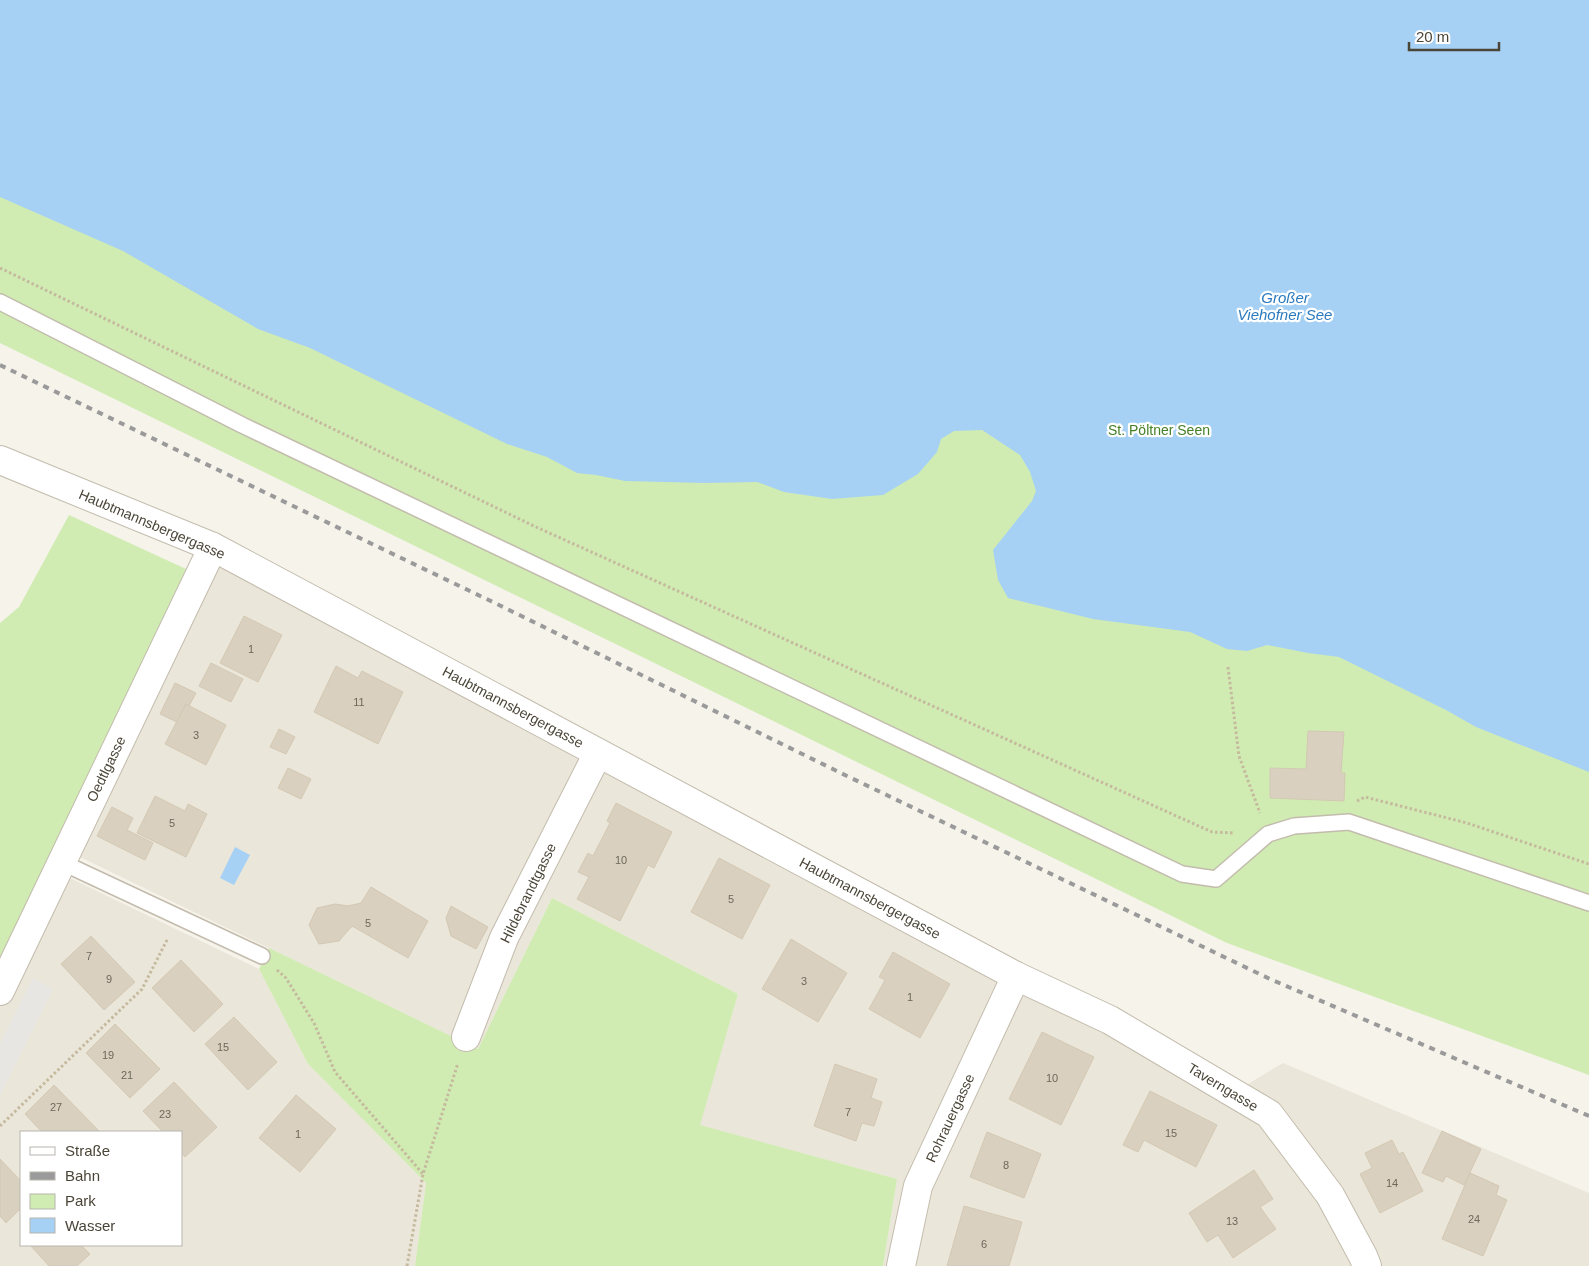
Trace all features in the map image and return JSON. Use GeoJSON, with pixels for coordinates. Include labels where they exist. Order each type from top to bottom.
{"type":"FeatureCollection","features":[{"type":"Feature","properties":{"kind":"street","name":"Haubtmannsbergergasse"},"geometry":{"type":"LineString","coordinates":[[0,460],[213,548],[1016,976]]}},
{"type":"Feature","properties":{"kind":"street","name":"Oedtlgasse"},"geometry":{"type":"LineString","coordinates":[[0,991],[213,548]]}},
{"type":"Feature","properties":{"kind":"street","name":"Hildebrandtgasse"},"geometry":{"type":"LineString","coordinates":[[466,1037],[504,938],[598,753]]}},
{"type":"Feature","properties":{"kind":"street","name":"Rohrauergasse"},"geometry":{"type":"LineString","coordinates":[[901,1266],[918,1186],[1016,976]]}},
{"type":"Feature","properties":{"kind":"street","name":"Taverngasse"},"geometry":{"type":"LineString","coordinates":[[1016,976],[1110,1020],[1269,1114],[1330,1195],[1367,1266]]}},
{"type":"Feature","properties":{"kind":"lane"},"geometry":{"type":"LineString","coordinates":[[0,302],[242,425],[1182,874],[1216,879],[1268,834],[1294,826],[1349,822],[1589,903]]}},
{"type":"Feature","properties":{"kind":"lane"},"geometry":{"type":"LineString","coordinates":[[61,862],[262,956]]}},
{"type":"Feature","properties":{"kind":"path"},"geometry":{"type":"LineString","coordinates":[[0,268],[536,527],[1203,828],[1212,832],[1268,834],[1238,756],[1228,667]]}},
{"type":"Feature","properties":{"kind":"path"},"geometry":{"type":"LineString","coordinates":[[1356,801],[1365,797],[1467,823],[1589,864]]}},
{"type":"Feature","properties":{"kind":"path"},"geometry":{"type":"LineString","coordinates":[[0,1126],[142,989],[178,917]]}},
{"type":"Feature","properties":{"kind":"path"},"geometry":{"type":"LineString","coordinates":[[262,956],[286,978],[314,1023],[336,1072],[423,1174]]}},
{"type":"Feature","properties":{"kind":"path"},"geometry":{"type":"LineString","coordinates":[[407,1266],[423,1174],[466,1037]]}},
{"type":"Feature","properties":{"kind":"shaded area"},"geometry":{"type":"Polygon","coordinates":[[[202,535],[1013,972],[1248,1084],[1283,1063],[1589,1193],[1589,1266],[883,1266],[897,1179],[699,1125],[738,994],[552,898],[478,1049],[57,846],[202,535]]]}},
{"type":"Feature","properties":{"kind":"shaded area"},"geometry":{"type":"Polygon","coordinates":[[[47,867],[259,969],[308,1064],[426,1183],[415,1266],[0,1266],[0,964],[47,867]]]}},
{"type":"Feature","properties":{"kind":"shaded area"},"geometry":{"type":"Polygon","coordinates":[[[33,978],[53,989],[0,1095],[0,1044],[33,978]]]}},
{"type":"Feature","properties":{"kind":"green space","name":"Großer Viehofner See"},"geometry":{"type":"Polygon","coordinates":[[[0,0],[1589,0],[1589,1075],[1227,943],[0,343],[0,0]]]}},
{"type":"Feature","properties":{"kind":"green space"},"geometry":{"type":"Polygon","coordinates":[[[69,515],[186,569],[0,964],[0,623],[19,607],[69,515]]]}},
{"type":"Feature","properties":{"kind":"green space"},"geometry":{"type":"Polygon","coordinates":[[[552,898],[738,994],[700,1125],[897,1179],[883,1266],[415,1266],[426,1183],[308,1064],[259,969],[269,948],[478,1049],[552,898]]]}},
{"type":"Feature","properties":{"kind":"water","name":"Großer Viehofner See"},"geometry":{"type":"Polygon","coordinates":[[[0,0],[1589,0],[1589,772],[1476,727],[1339,657],[1267,645],[1247,651],[1227,649],[1190,632],[1093,619],[1008,598],[998,580],[993,550],[1032,501],[1036,491],[1030,472],[1020,455],[982,430],[954,431],[941,439],[937,452],[918,474],[883,495],[832,499],[784,492],[757,482],[625,481],[577,473],[547,457],[507,444],[310,348],[258,329],[123,251],[0,197],[0,0]]]}},
{"type":"Feature","properties":{"kind":"water"},"geometry":{"type":"Polygon","coordinates":[[[235,847],[250,855],[234,885],[220,878],[235,847]]]}},
{"type":"Feature","properties":{"kind":"building"},"geometry":{"type":"Polygon","coordinates":[[[244,616],[282,635],[258,682],[220,663],[244,616]]]}},
{"type":"Feature","properties":{"kind":"building"},"geometry":{"type":"Polygon","coordinates":[[[211,663],[243,679],[231,702],[199,686],[211,663]]]}},
{"type":"Feature","properties":{"kind":"building"},"geometry":{"type":"Polygon","coordinates":[[[336,666],[358,678],[362,671],[403,692],[378,744],[314,712],[336,666]]]}},
{"type":"Feature","properties":{"kind":"building"},"geometry":{"type":"Polygon","coordinates":[[[175,683],[196,693],[189,706],[186,704],[177,722],[160,714],[175,683]]]}},
{"type":"Feature","properties":{"kind":"building"},"geometry":{"type":"Polygon","coordinates":[[[186,704],[226,725],[206,765],[165,744],[186,704]]]}},
{"type":"Feature","properties":{"kind":"building"},"geometry":{"type":"Polygon","coordinates":[[[279,729],[295,737],[286,754],[270,747],[279,729]]]}},
{"type":"Feature","properties":{"kind":"building"},"geometry":{"type":"Polygon","coordinates":[[[1308,731],[1344,732],[1341,773],[1345,773],[1344,801],[1270,798],[1270,768],[1306,769],[1308,731]]]}},
{"type":"Feature","properties":{"kind":"building"},"geometry":{"type":"Polygon","coordinates":[[[288,768],[311,779],[301,799],[278,788],[288,768]]]}},
{"type":"Feature","properties":{"kind":"building"},"geometry":{"type":"Polygon","coordinates":[[[155,796],[185,811],[188,804],[207,814],[186,857],[137,833],[155,796]]]}},
{"type":"Feature","properties":{"kind":"building"},"geometry":{"type":"Polygon","coordinates":[[[616,803],[672,832],[654,868],[648,865],[620,921],[577,899],[589,877],[578,872],[588,853],[593,856],[610,823],[607,821],[616,803]]]}},
{"type":"Feature","properties":{"kind":"building"},"geometry":{"type":"Polygon","coordinates":[[[112,807],[133,818],[127,830],[153,843],[145,860],[97,836],[112,807]]]}},
{"type":"Feature","properties":{"kind":"building"},"geometry":{"type":"Polygon","coordinates":[[[719,858],[770,885],[742,939],[691,912],[719,858]]]}},
{"type":"Feature","properties":{"kind":"building"},"geometry":{"type":"Polygon","coordinates":[[[371,887],[428,921],[408,958],[352,926],[339,941],[319,944],[309,925],[317,908],[335,904],[348,906],[361,903],[371,887]]]}},
{"type":"Feature","properties":{"kind":"building"},"geometry":{"type":"Polygon","coordinates":[[[451,906],[488,927],[476,949],[451,936],[446,918],[451,906]]]}},
{"type":"Feature","properties":{"kind":"building"},"geometry":{"type":"Polygon","coordinates":[[[91,936],[135,982],[104,1010],[61,964],[91,936]]]}},
{"type":"Feature","properties":{"kind":"building"},"geometry":{"type":"Polygon","coordinates":[[[791,939],[847,973],[818,1022],[762,989],[791,939]]]}},
{"type":"Feature","properties":{"kind":"building"},"geometry":{"type":"Polygon","coordinates":[[[893,952],[950,984],[920,1038],[869,1009],[885,980],[879,977],[893,952]]]}},
{"type":"Feature","properties":{"kind":"building"},"geometry":{"type":"Polygon","coordinates":[[[181,960],[223,1004],[194,1032],[152,988],[181,960]]]}},
{"type":"Feature","properties":{"kind":"building"},"geometry":{"type":"Polygon","coordinates":[[[234,1017],[277,1062],[248,1090],[205,1044],[234,1017]]]}},
{"type":"Feature","properties":{"kind":"building"},"geometry":{"type":"Polygon","coordinates":[[[115,1024],[160,1069],[130,1098],[86,1053],[115,1024]]]}},
{"type":"Feature","properties":{"kind":"building"},"geometry":{"type":"Polygon","coordinates":[[[1042,1032],[1094,1057],[1061,1125],[1009,1099],[1042,1032]]]}},
{"type":"Feature","properties":{"kind":"building"},"geometry":{"type":"Polygon","coordinates":[[[835,1064],[877,1079],[871,1098],[882,1102],[874,1126],[862,1123],[856,1141],[814,1126],[835,1064]]]}},
{"type":"Feature","properties":{"kind":"building"},"geometry":{"type":"Polygon","coordinates":[[[174,1082],[217,1127],[185,1157],[182,1153],[182,1131],[162,1131],[143,1111],[174,1082]]]}},
{"type":"Feature","properties":{"kind":"building"},"geometry":{"type":"Polygon","coordinates":[[[54,1085],[99,1131],[41,1131],[25,1114],[54,1085]]]}},
{"type":"Feature","properties":{"kind":"building"},"geometry":{"type":"Polygon","coordinates":[[[1150,1091],[1217,1125],[1196,1167],[1144,1140],[1138,1152],[1123,1145],[1150,1091]]]}},
{"type":"Feature","properties":{"kind":"building"},"geometry":{"type":"Polygon","coordinates":[[[296,1095],[336,1129],[300,1172],[259,1138],[296,1095]]]}},
{"type":"Feature","properties":{"kind":"building"},"geometry":{"type":"Polygon","coordinates":[[[1442,1131],[1481,1149],[1464,1185],[1446,1176],[1443,1182],[1422,1173],[1442,1131]]]}},
{"type":"Feature","properties":{"kind":"building"},"geometry":{"type":"Polygon","coordinates":[[[987,1132],[1041,1154],[1024,1198],[970,1177],[987,1132]]]}},
{"type":"Feature","properties":{"kind":"building"},"geometry":{"type":"Polygon","coordinates":[[[1392,1140],[1399,1154],[1403,1152],[1423,1191],[1380,1213],[1360,1174],[1372,1168],[1365,1153],[1392,1140]]]}},
{"type":"Feature","properties":{"kind":"building"},"geometry":{"type":"Polygon","coordinates":[[[0,1159],[20,1180],[20,1209],[6,1223],[0,1216],[0,1159]]]}},
{"type":"Feature","properties":{"kind":"building"},"geometry":{"type":"Polygon","coordinates":[[[1254,1170],[1273,1199],[1260,1207],[1276,1229],[1233,1258],[1218,1235],[1207,1242],[1189,1213],[1254,1170]]]}},
{"type":"Feature","properties":{"kind":"building"},"geometry":{"type":"Polygon","coordinates":[[[1470,1173],[1499,1186],[1496,1195],[1507,1200],[1483,1256],[1442,1239],[1470,1173]]]}},
{"type":"Feature","properties":{"kind":"building"},"geometry":{"type":"Polygon","coordinates":[[[964,1206],[1022,1222],[1009,1266],[947,1266],[964,1206]]]}},
{"type":"Feature","properties":{"kind":"building"},"geometry":{"type":"Polygon","coordinates":[[[31,1246],[82,1246],[90,1254],[77,1266],[49,1266],[31,1246]]]}},
{"type":"Feature","properties":{"kind":"railway"},"geometry":{"type":"LineString","coordinates":[[0,365],[1270,979],[1589,1116]]}},
{"type":"Feature","properties":{"kind":"park label","name":"St. Pöltner Seen"},"geometry":{"type":"Point","coordinates":[1159,430]}}]}
